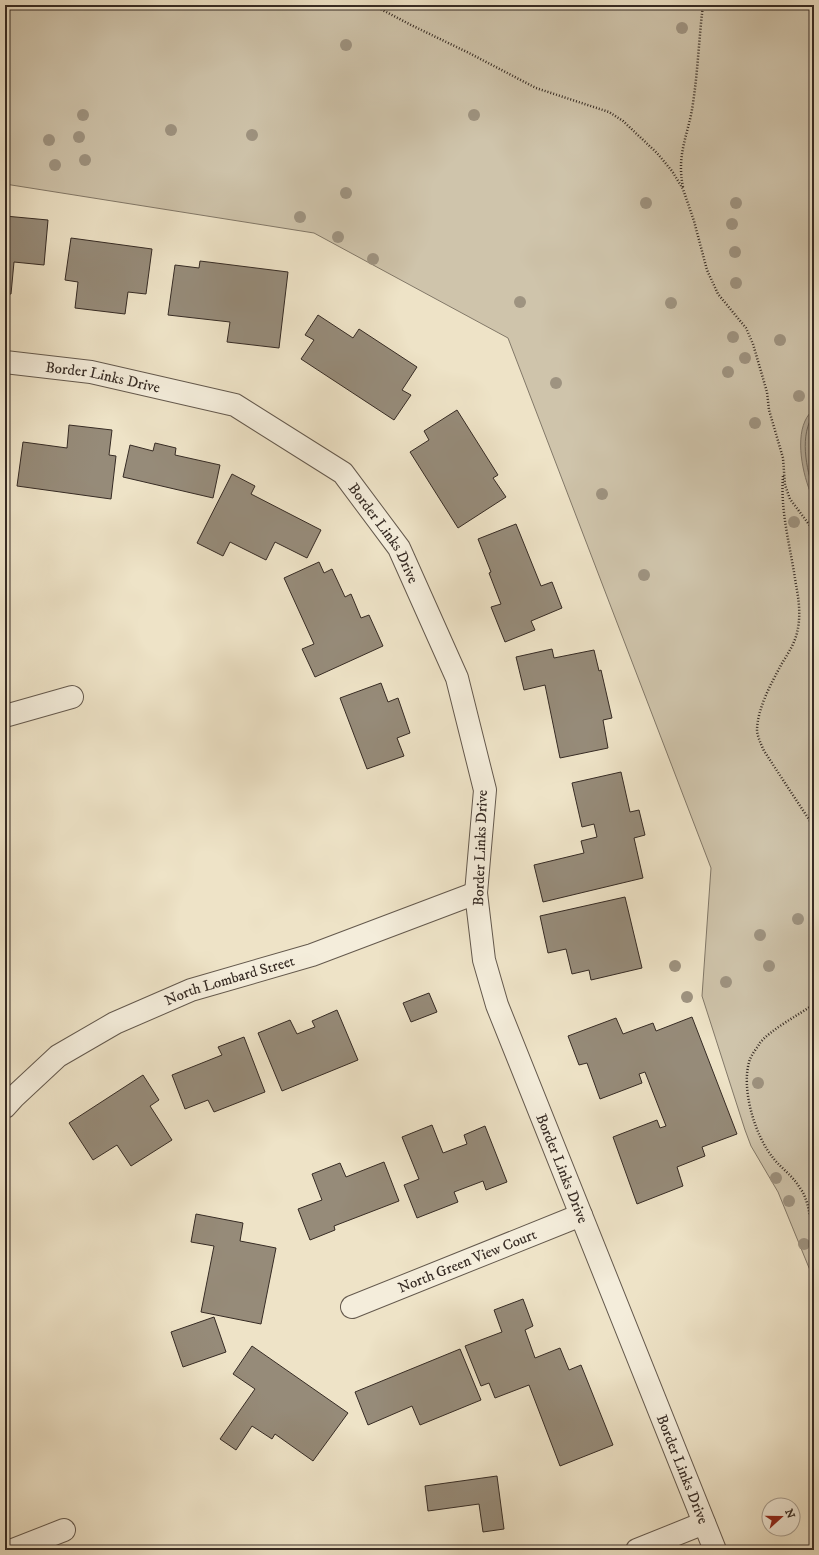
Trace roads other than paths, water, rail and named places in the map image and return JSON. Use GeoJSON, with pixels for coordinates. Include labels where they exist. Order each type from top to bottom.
{"type":"FeatureCollection","features":[{"type":"Feature","properties":{"kind":"street","name":"Border Links Drive"},"geometry":{"type":"LineString","coordinates":[[5,362],[91,372],[235,405],[343,473],[399,548],[457,678],[484,790],[476,893],[484,960],[497,1005],[715,1550]]}},
{"type":"Feature","properties":{"kind":"street"},"geometry":{"type":"LineString","coordinates":[[5,716],[72,697]]}},
{"type":"Feature","properties":{"kind":"street","name":"North Lombard Street"},"geometry":{"type":"LineString","coordinates":[[5,1107],[58,1056],[115,1022],[191,990],[312,955],[476,893]]}},
{"type":"Feature","properties":{"kind":"street","name":"North Green View Court"},"geometry":{"type":"LineString","coordinates":[[352,1306],[581,1215]]}},
{"type":"Feature","properties":{"kind":"street"},"geometry":{"type":"LineString","coordinates":[[637,1550],[704,1523]]}},
{"type":"Feature","properties":{"kind":"street"},"geometry":{"type":"LineString","coordinates":[[13,1550],[64,1530]]}},
{"type":"Feature","properties":{"kind":"water"},"geometry":{"type":"Polygon","coordinates":[[[814,408],[814,501],[804,472],[801,440],[805,421],[814,408]]]}}]}
